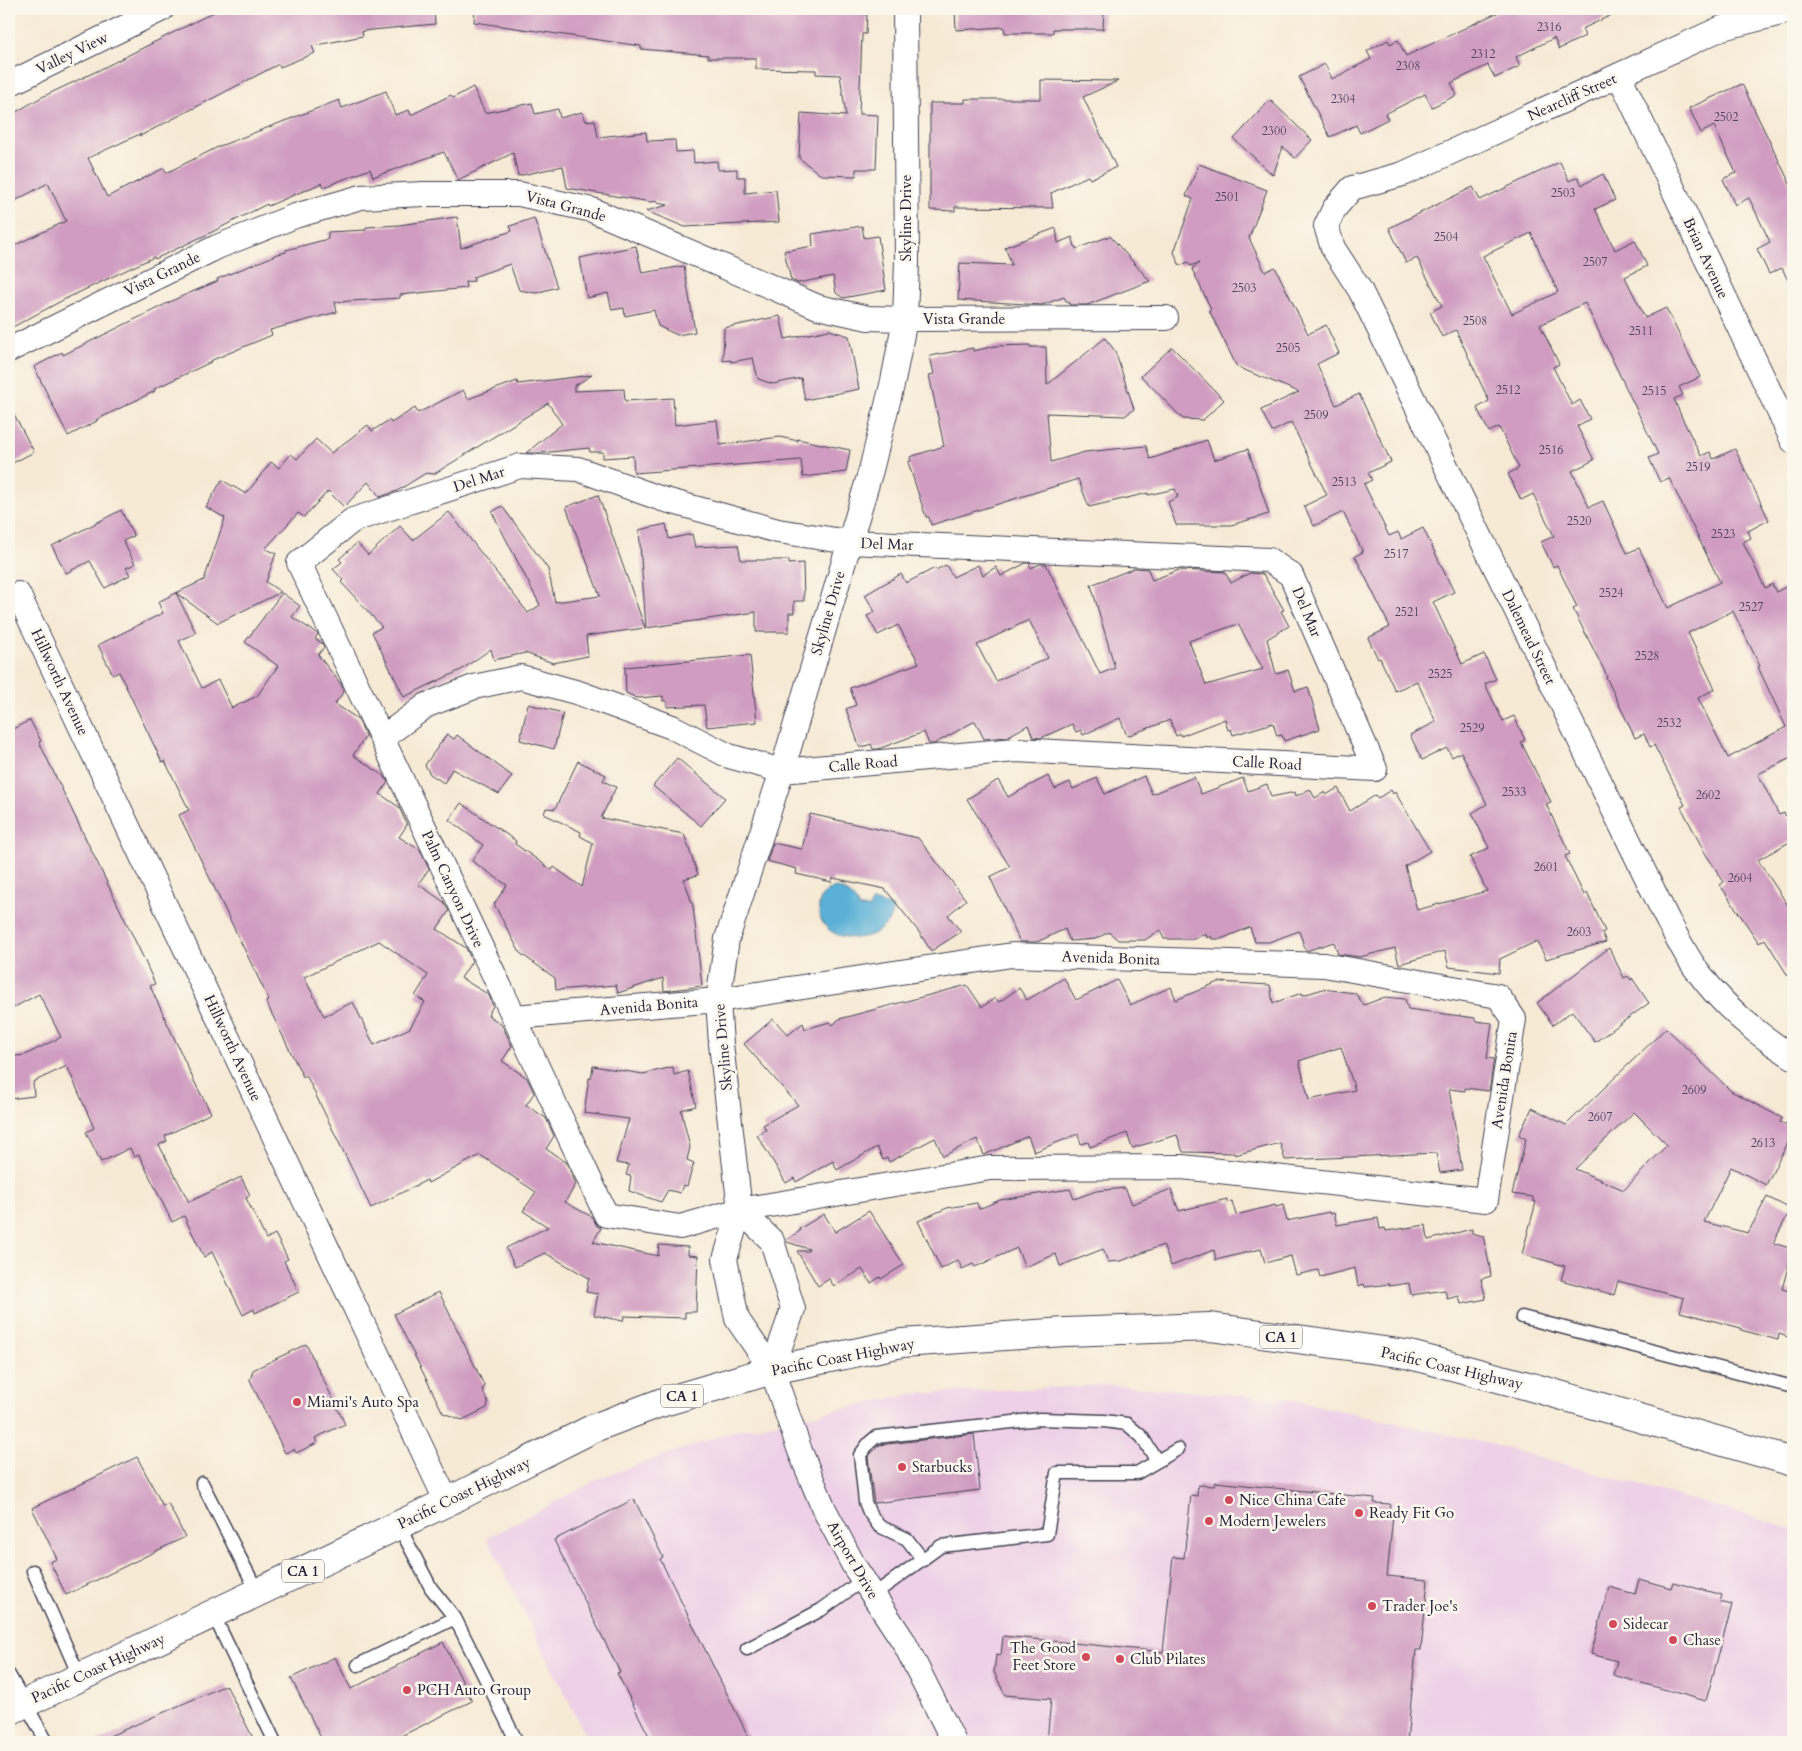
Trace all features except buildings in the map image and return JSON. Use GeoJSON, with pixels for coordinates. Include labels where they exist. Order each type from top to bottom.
{"type":"FeatureCollection","features":[{"type":"Feature","properties":{"kind":"highway","name":"Pacific Coast Highway"},"geometry":{"type":"LineString","coordinates":[[16,1707],[399,1526],[594,1428],[660,1403],[772,1370],[902,1343],[1065,1332],[1210,1327],[1406,1354],[1538,1389],[1793,1462]]}},
{"type":"Feature","properties":{"kind":"street","name":"Valley View"},"geometry":{"type":"LineString","coordinates":[[9,84],[162,9]]}},
{"type":"Feature","properties":{"kind":"street","name":"Skyline Drive"},"geometry":{"type":"LineString","coordinates":[[772,1370],[737,1318],[725,1259],[740,1210],[721,1044],[718,1000],[727,940],[782,771],[871,470],[889,399],[905,319],[907,251],[905,9]]}},
{"type":"Feature","properties":{"kind":"street","name":"Nearcliff Street"},"geometry":{"type":"LineString","coordinates":[[1352,188],[1403,174],[1722,28],[1793,10]]}},
{"type":"Feature","properties":{"kind":"street","name":"Brian Avenue"},"geometry":{"type":"LineString","coordinates":[[1619,75],[1793,441]]}},
{"type":"Feature","properties":{"kind":"street","name":"Dalemead Street"},"geometry":{"type":"LineString","coordinates":[[1352,188],[1334,209],[1326,226],[1333,248],[1360,290],[1668,921],[1696,968],[1733,1012],[1775,1046],[1793,1057]]}},
{"type":"Feature","properties":{"kind":"street","name":"Vista Grande"},"geometry":{"type":"LineString","coordinates":[[9,350],[217,247],[295,216],[361,197],[424,194],[519,194],[592,210],[818,307],[868,318],[1166,318]]}},
{"type":"Feature","properties":{"kind":"street","name":"Del Mar"},"geometry":{"type":"LineString","coordinates":[[299,563],[354,520],[520,466],[578,469],[662,499],[769,529],[849,542],[1270,560],[1292,575],[1375,769]]}},
{"type":"Feature","properties":{"kind":"street","name":"Palm Canyon Drive"},"geometry":{"type":"LineString","coordinates":[[299,563],[606,1215],[680,1227],[740,1210]]}},
{"type":"Feature","properties":{"kind":"street","name":"Hillworth Avenue"},"geometry":{"type":"LineString","coordinates":[[18,594],[448,1502]]}},
{"type":"Feature","properties":{"kind":"street","name":"Calle Road"},"geometry":{"type":"LineString","coordinates":[[382,738],[427,705],[474,686],[520,677],[579,694],[672,727],[729,756],[782,771],[1016,750],[1375,769]]}},
{"type":"Feature","properties":{"kind":"street","name":"Avenida Bonita"},"geometry":{"type":"LineString","coordinates":[[514,1017],[718,1000],[1012,955],[1324,965],[1498,996],[1514,1018],[1486,1200],[1182,1167],[990,1168],[740,1210]]}},
{"type":"Feature","properties":{"kind":"street"},"geometry":{"type":"LineString","coordinates":[[740,1210],[772,1241],[793,1309],[772,1370]]}},
{"type":"Feature","properties":{"kind":"street","name":"Airport Drive"},"geometry":{"type":"LineString","coordinates":[[772,1370],[820,1502],[868,1588],[904,1642],[954,1742]]}},
{"type":"Feature","properties":{"kind":"lane"},"geometry":{"type":"LineString","coordinates":[[1522,1317],[1793,1387]]}},
{"type":"Feature","properties":{"kind":"lane"},"geometry":{"type":"LineString","coordinates":[[923,1560],[908,1539],[879,1526],[869,1512],[865,1502],[860,1455],[876,1437],[1040,1419],[1104,1421],[1127,1424],[1142,1437],[1157,1461]]}},
{"type":"Feature","properties":{"kind":"lane"},"geometry":{"type":"LineString","coordinates":[[746,1649],[923,1560],[941,1546],[1047,1534],[1057,1473],[1137,1473],[1178,1449]]}},
{"type":"Feature","properties":{"kind":"lane"},"geometry":{"type":"LineString","coordinates":[[202,1483],[258,1593]]}},
{"type":"Feature","properties":{"kind":"lane"},"geometry":{"type":"LineString","coordinates":[[399,1526],[431,1588],[455,1618],[517,1742]]}},
{"type":"Feature","properties":{"kind":"lane"},"geometry":{"type":"LineString","coordinates":[[33,1571],[80,1678]]}},
{"type":"Feature","properties":{"kind":"lane"},"geometry":{"type":"LineString","coordinates":[[213,1614],[275,1742]]}},
{"type":"Feature","properties":{"kind":"lane"},"geometry":{"type":"LineString","coordinates":[[358,1665],[455,1618]]}},
{"type":"Feature","properties":{"kind":"lane"},"geometry":{"type":"LineString","coordinates":[[9,1675],[16,1707],[47,1742]]}},
{"type":"Feature","properties":{"kind":"shaded area"},"geometry":{"type":"Polygon","coordinates":[[[1112,1385],[1294,1400],[1499,1446],[1793,1528],[1793,1742],[589,1742],[487,1538],[602,1477],[735,1431],[912,1394],[1112,1385]]]}},
{"type":"Feature","properties":{"kind":"water"},"geometry":{"type":"Polygon","coordinates":[[[833,888],[838,888],[849,894],[859,908],[869,908],[873,901],[893,907],[888,921],[879,931],[853,938],[839,935],[828,929],[821,919],[819,905],[823,895],[833,888]]]}},
{"type":"Feature","properties":{"kind":"place","name":"Miami's Auto Spa"},"geometry":{"type":"Point","coordinates":[297,1402]}},
{"type":"Feature","properties":{"kind":"place","name":"Starbucks"},"geometry":{"type":"Point","coordinates":[902,1467]}},
{"type":"Feature","properties":{"kind":"place","name":"Nice China Cafe"},"geometry":{"type":"Point","coordinates":[1229,1500]}},
{"type":"Feature","properties":{"kind":"place","name":"Ready Fit Go"},"geometry":{"type":"Point","coordinates":[1359,1513]}},
{"type":"Feature","properties":{"kind":"place","name":"Modern Jewelers"},"geometry":{"type":"Point","coordinates":[1209,1521]}},
{"type":"Feature","properties":{"kind":"place","name":"Trader Joe's"},"geometry":{"type":"Point","coordinates":[1372,1606]}},
{"type":"Feature","properties":{"kind":"place","name":"Sidecar"},"geometry":{"type":"Point","coordinates":[1613,1624]}},
{"type":"Feature","properties":{"kind":"place","name":"Chase"},"geometry":{"type":"Point","coordinates":[1673,1640]}},
{"type":"Feature","properties":{"kind":"place","name":"The Good Feet Store"},"geometry":{"type":"Point","coordinates":[1086,1657]}},
{"type":"Feature","properties":{"kind":"place","name":"Club Pilates"},"geometry":{"type":"Point","coordinates":[1120,1659]}},
{"type":"Feature","properties":{"kind":"place","name":"PCH Auto Group"},"geometry":{"type":"Point","coordinates":[407,1690]}}]}
